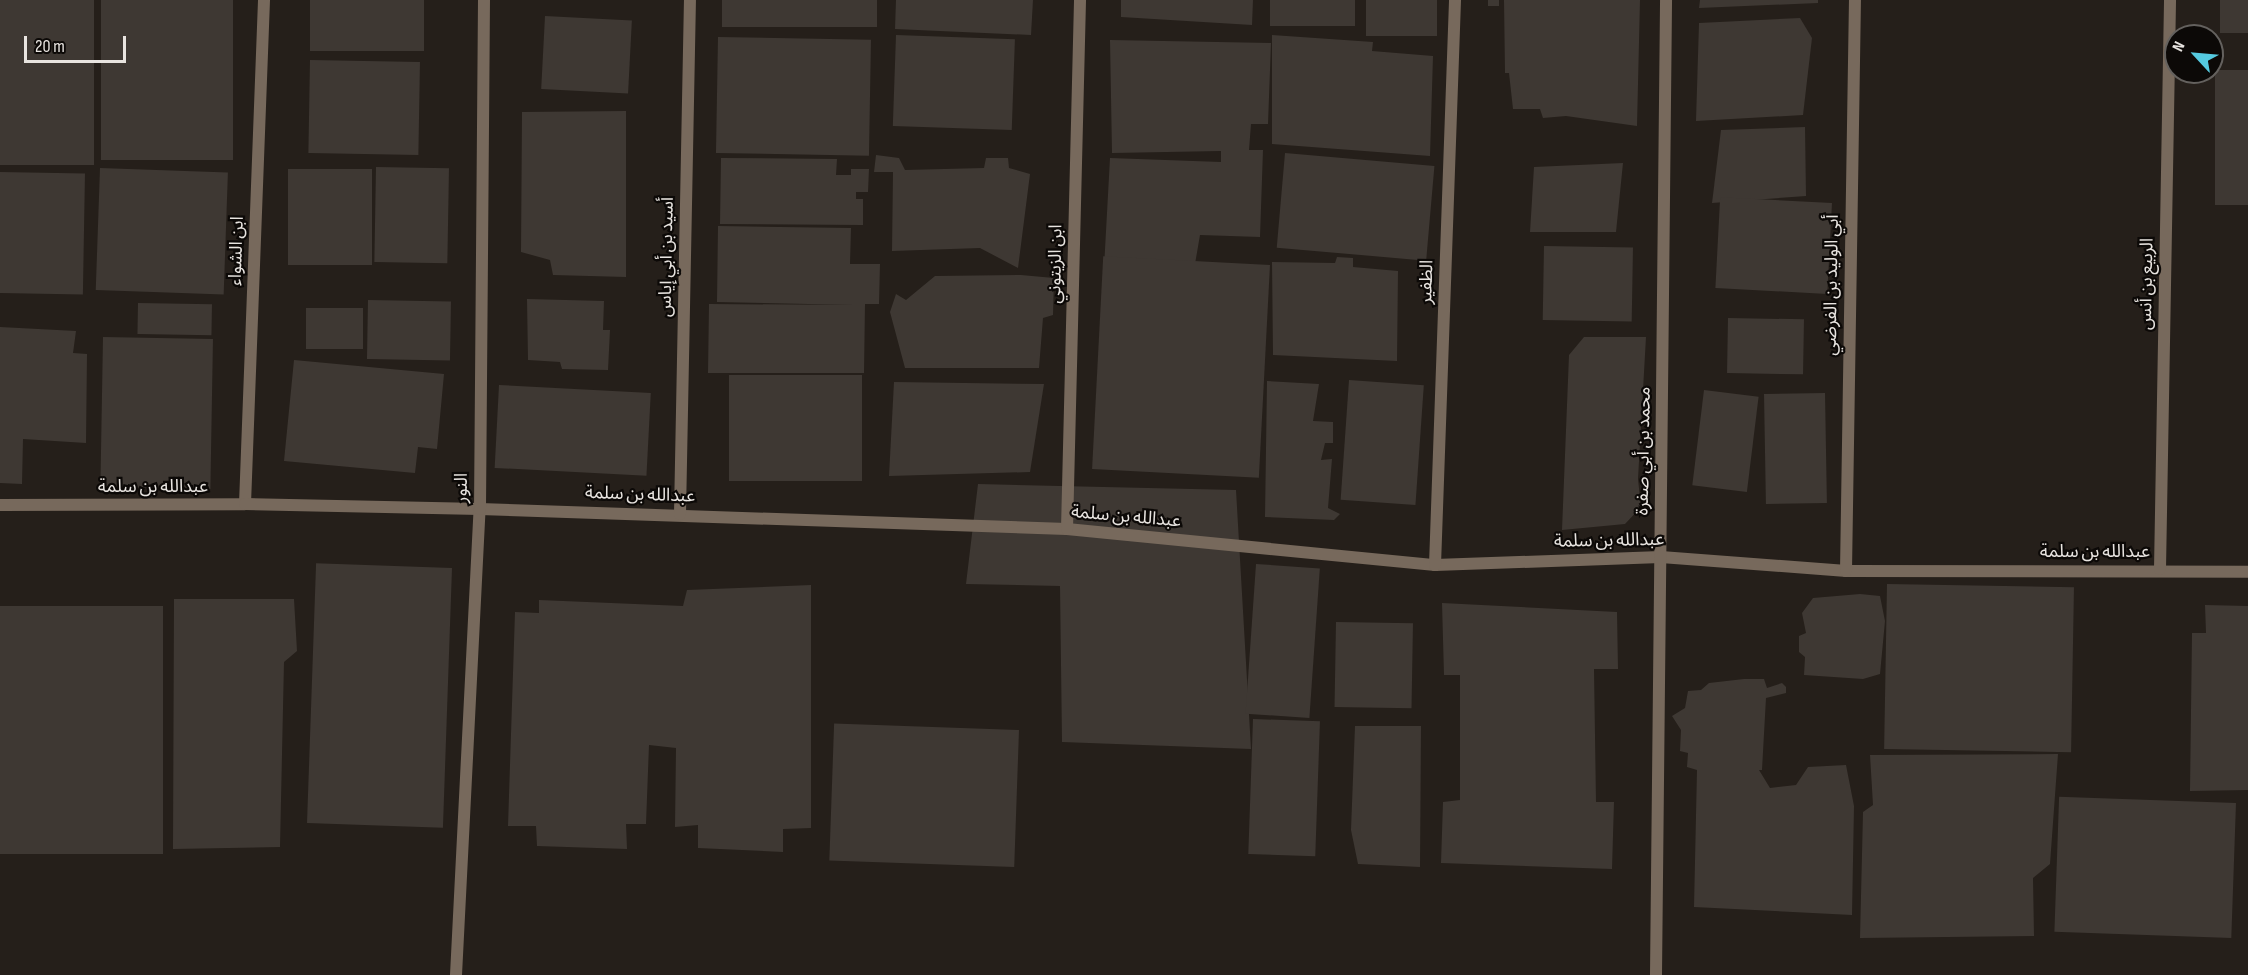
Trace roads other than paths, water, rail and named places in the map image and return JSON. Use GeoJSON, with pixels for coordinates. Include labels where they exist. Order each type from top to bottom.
{"type":"FeatureCollection","features":[{"type":"Feature","properties":{"kind":"street","name":"ابن الشواء"},"geometry":{"type":"LineString","coordinates":[[245,504],[264,0]]}},
{"type":"Feature","properties":{"kind":"street","name":"النور"},"geometry":{"type":"LineString","coordinates":[[456,975],[480,509],[484,0]]}},
{"type":"Feature","properties":{"kind":"street","name":"أسيد بن أبي إياس"},"geometry":{"type":"LineString","coordinates":[[680,514],[690,0]]}},
{"type":"Feature","properties":{"kind":"street","name":"ابن الزيتوني"},"geometry":{"type":"LineString","coordinates":[[1068,529],[1080,0]]}},
{"type":"Feature","properties":{"kind":"street","name":"الظفير"},"geometry":{"type":"LineString","coordinates":[[1435,565],[1455,0]]}},
{"type":"Feature","properties":{"kind":"street","name":"محمد بن أبي صفرة"},"geometry":{"type":"LineString","coordinates":[[1656,975],[1666,0]]}},
{"type":"Feature","properties":{"kind":"street","name":"أبي الوليد بن الفرضي"},"geometry":{"type":"LineString","coordinates":[[1846,571],[1855,0]]}},
{"type":"Feature","properties":{"kind":"street","name":"الربيع بن أنس"},"geometry":{"type":"LineString","coordinates":[[2160,569],[2170,0]]}},
{"type":"Feature","properties":{"kind":"street","name":"عبدالله بن سلمة"},"geometry":{"type":"LineString","coordinates":[[0,506],[245,504],[480,509],[680,514],[1068,529],[1435,565],[1661,557],[1846,571],[2160,569],[2248,572]]}}]}
